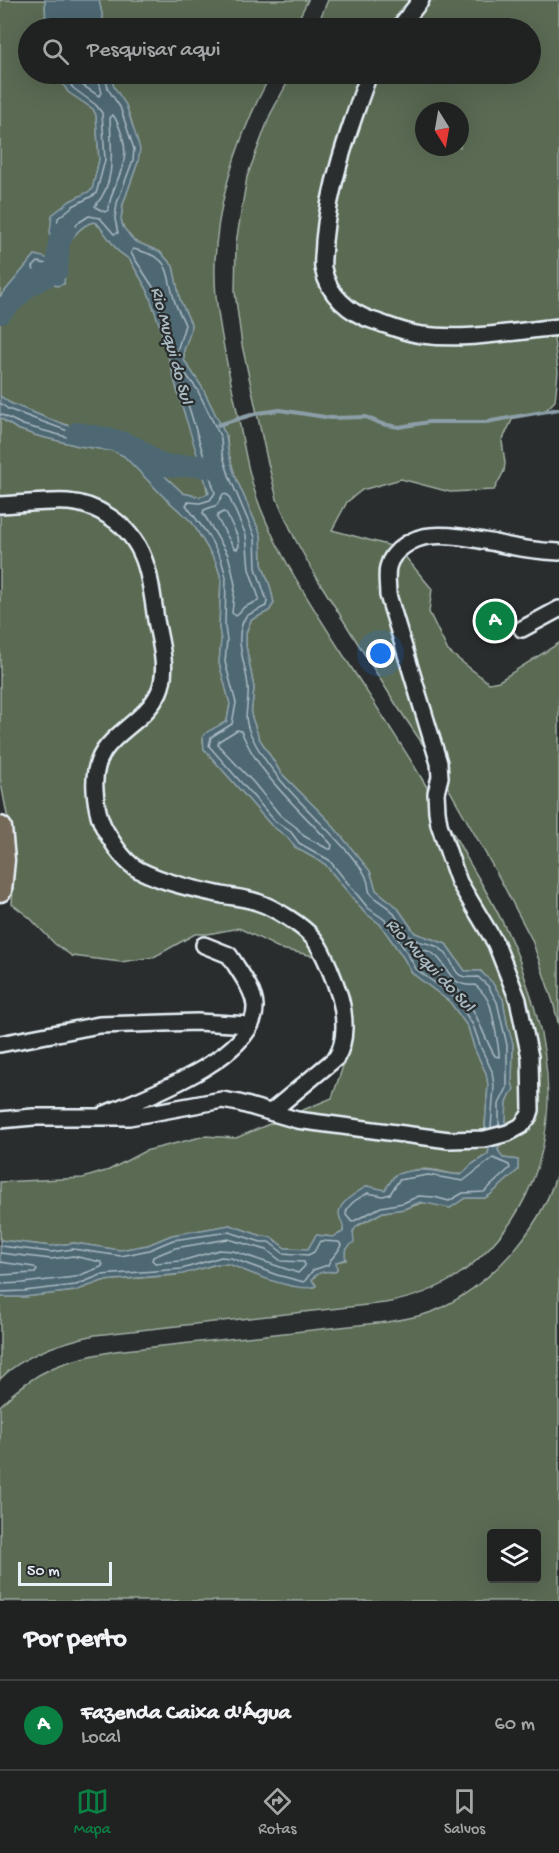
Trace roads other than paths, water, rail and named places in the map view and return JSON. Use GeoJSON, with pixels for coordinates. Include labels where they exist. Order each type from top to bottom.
{"type":"FeatureCollection","features":[{"type":"Feature","properties":{"kind":"main road"},"geometry":{"type":"LineString","coordinates":[[0,828],[3,860],[0,890]]}},
{"type":"Feature","properties":{"kind":"street"},"geometry":{"type":"LineString","coordinates":[[407,18],[421,0]]}},
{"type":"Feature","properties":{"kind":"street"},"geometry":{"type":"LineString","coordinates":[[365,84],[348,133],[326,221],[322,266],[327,283],[334,295],[364,319],[397,330],[424,335],[472,336],[559,327]]}},
{"type":"Feature","properties":{"kind":"street"},"geometry":{"type":"LineString","coordinates":[[0,505],[69,502],[87,506],[102,512],[123,526],[136,540],[143,553],[153,599],[163,673],[160,690],[152,702],[106,747],[97,762],[94,780],[96,804],[105,830],[119,852],[138,870],[190,889],[257,902],[305,929],[318,946],[343,1007],[344,1039],[341,1050],[336,1058],[271,1112]]}},
{"type":"Feature","properties":{"kind":"street"},"geometry":{"type":"LineString","coordinates":[[0,1120],[33,1117],[129,1117],[222,1100],[297,1120],[449,1140],[486,1139],[508,1133],[526,1122],[531,1110],[530,1057],[518,1000],[496,944],[459,882],[439,824],[436,792],[440,777],[439,763],[388,595],[388,567],[392,557],[406,544],[428,536],[458,537],[515,548],[559,552]]}},
{"type":"Feature","properties":{"kind":"street"},"geometry":{"type":"LineString","coordinates":[[522,629],[559,609]]}},
{"type":"Feature","properties":{"kind":"street"},"geometry":{"type":"LineString","coordinates":[[100,1117],[155,1094],[203,1070],[236,1046],[250,1025],[255,1012],[254,1001],[234,961],[229,955],[204,945]]}},
{"type":"Feature","properties":{"kind":"street"},"geometry":{"type":"LineString","coordinates":[[0,1044],[99,1025],[197,1022],[250,1025]]}},
{"type":"Feature","properties":{"kind":"water"},"geometry":{"type":"Polygon","coordinates":[[[45,0],[99,0],[103,18],[46,18],[45,0]]]}},
{"type":"Feature","properties":{"kind":"water"},"geometry":{"type":"Polygon","coordinates":[[[63,84],[113,84],[126,105],[140,149],[138,162],[123,204],[121,219],[123,227],[134,241],[160,252],[173,266],[180,300],[191,324],[184,350],[184,360],[202,387],[226,436],[235,476],[261,535],[262,564],[274,603],[269,611],[251,620],[246,633],[246,646],[254,688],[251,715],[259,738],[281,773],[328,820],[370,871],[376,890],[397,907],[415,933],[446,944],[465,971],[480,971],[492,982],[503,999],[513,1044],[512,1083],[514,1089],[507,1103],[505,1126],[498,1150],[503,1158],[518,1160],[518,1170],[485,1198],[465,1198],[450,1208],[420,1202],[404,1209],[383,1212],[358,1225],[353,1231],[354,1242],[346,1251],[346,1259],[336,1262],[335,1272],[316,1275],[312,1280],[316,1286],[308,1288],[286,1285],[229,1264],[216,1264],[183,1274],[102,1281],[75,1291],[24,1297],[0,1297],[0,1240],[51,1246],[74,1243],[120,1250],[148,1245],[172,1235],[230,1225],[271,1237],[285,1248],[308,1249],[316,1235],[333,1237],[343,1232],[339,1216],[340,1209],[350,1197],[367,1186],[385,1190],[395,1175],[414,1170],[461,1175],[488,1154],[490,1144],[485,1126],[488,1085],[486,1073],[475,1050],[468,1027],[450,1002],[412,973],[380,924],[364,912],[325,864],[296,848],[287,837],[271,825],[204,749],[203,736],[227,721],[230,704],[219,663],[221,578],[216,562],[192,522],[124,456],[114,451],[79,446],[38,436],[17,429],[0,418],[0,396],[10,403],[49,419],[127,446],[152,464],[183,493],[200,497],[209,493],[147,289],[130,260],[118,251],[97,223],[84,226],[69,244],[65,254],[64,284],[57,286],[43,278],[36,277],[0,305],[0,297],[35,255],[58,261],[51,252],[52,215],[70,201],[92,190],[99,160],[96,115],[93,109],[68,92],[63,84]]]}},
{"type":"Feature","properties":{"kind":"waterway","name":"Rio Muqui do Sul"},"geometry":{"type":"LineString","coordinates":[[0,313],[27,287],[57,270],[59,242],[65,230]]}},
{"type":"Feature","properties":{"kind":"waterway"},"geometry":{"type":"LineString","coordinates":[[218,425],[258,413],[280,410],[331,418],[366,417],[382,424],[399,427],[429,422],[486,422],[559,409]]}},
{"type":"Feature","properties":{"kind":"waterway","name":"Rio Muqui do Sul"},"geometry":{"type":"LineString","coordinates":[[77,433],[129,445],[165,466],[206,467]]}},
{"type":"Feature","properties":{"kind":"place","name":"Fazenda Caixa d'Água"},"geometry":{"type":"Point","coordinates":[495,621]}}]}
